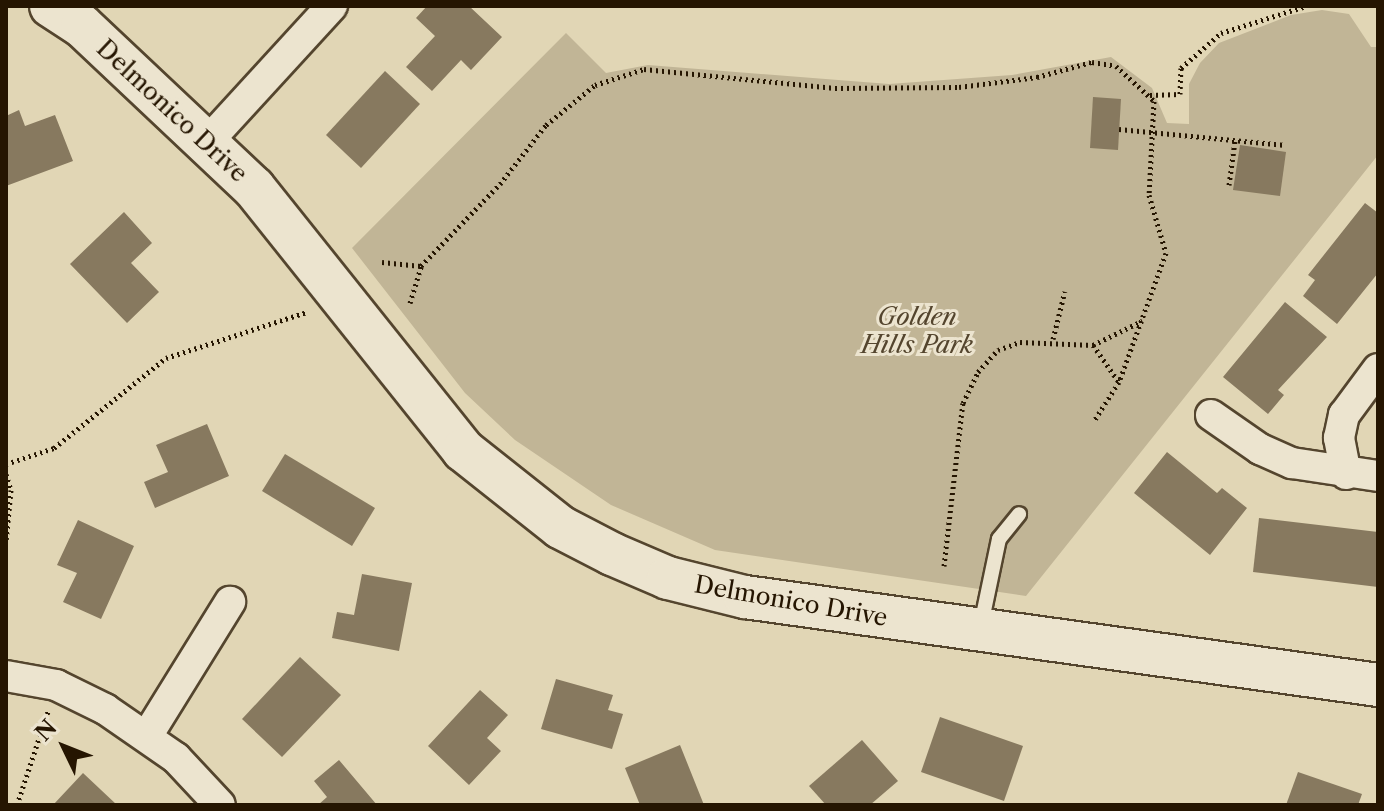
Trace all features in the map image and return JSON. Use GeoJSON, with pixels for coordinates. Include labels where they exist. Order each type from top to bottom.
{"type":"FeatureCollection","features":[{"type":"Feature","properties":{"kind":"street","name":"Delmonico Drive"},"geometry":{"type":"LineString","coordinates":[[51,6],[82,26],[209,140],[254,188],[463,450],[560,527],[612,554],[668,578],[745,597],[980,633],[1378,685]]}},
{"type":"Feature","properties":{"kind":"street"},"geometry":{"type":"LineString","coordinates":[[209,140],[332,6]]}},
{"type":"Feature","properties":{"kind":"street"},"geometry":{"type":"LineString","coordinates":[[1346,474],[1339,438],[1344,415],[1378,369]]}},
{"type":"Feature","properties":{"kind":"street"},"geometry":{"type":"LineString","coordinates":[[1211,415],[1260,449],[1292,463],[1346,474],[1378,476]]}},
{"type":"Feature","properties":{"kind":"street"},"geometry":{"type":"LineString","coordinates":[[147,736],[230,602]]}},
{"type":"Feature","properties":{"kind":"street"},"geometry":{"type":"LineString","coordinates":[[6,676],[56,685],[147,736],[206,785],[220,805]]}},
{"type":"Feature","properties":{"kind":"lane"},"geometry":{"type":"LineString","coordinates":[[980,633],[999,539],[1019,514]]}},
{"type":"Feature","properties":{"kind":"path"},"geometry":{"type":"LineString","coordinates":[[1149,95],[1180,94],[1181,68],[1221,33],[1306,6]]}},
{"type":"Feature","properties":{"kind":"path"},"geometry":{"type":"LineString","coordinates":[[410,303],[421,266],[500,184],[546,125],[595,85],[644,69],[835,88],[959,87],[1037,77],[1092,62],[1116,66],[1149,95],[1156,114],[1149,195],[1166,253],[1119,382],[1094,421]]}},
{"type":"Feature","properties":{"kind":"path"},"geometry":{"type":"LineString","coordinates":[[1119,129],[1285,145]]}},
{"type":"Feature","properties":{"kind":"path"},"geometry":{"type":"LineString","coordinates":[[1229,185],[1235,141]]}},
{"type":"Feature","properties":{"kind":"path"},"geometry":{"type":"LineString","coordinates":[[382,262],[421,266]]}},
{"type":"Feature","properties":{"kind":"path"},"geometry":{"type":"LineString","coordinates":[[1053,339],[1065,291]]}},
{"type":"Feature","properties":{"kind":"path"},"geometry":{"type":"LineString","coordinates":[[6,464],[54,448],[166,358],[343,300]]}},
{"type":"Feature","properties":{"kind":"path"},"geometry":{"type":"LineString","coordinates":[[944,566],[963,403],[978,372],[998,350],[1053,339],[1093,345],[1143,321]]}},
{"type":"Feature","properties":{"kind":"path"},"geometry":{"type":"LineString","coordinates":[[1093,345],[1119,382]]}},
{"type":"Feature","properties":{"kind":"path"},"geometry":{"type":"LineString","coordinates":[[6,474],[11,490],[6,542]]}},
{"type":"Feature","properties":{"kind":"path"},"geometry":{"type":"LineString","coordinates":[[17,805],[56,685]]}},
{"type":"Feature","properties":{"kind":"green space","name":"Golden Hills Park"},"geometry":{"type":"Polygon","coordinates":[[[1322,10],[1349,14],[1371,47],[1378,47],[1378,155],[1026,596],[715,550],[611,505],[515,440],[465,393],[352,248],[566,33],[606,73],[648,65],[889,84],[1012,75],[1111,57],[1152,88],[1167,123],[1189,124],[1189,84],[1200,63],[1219,43],[1291,15],[1322,10]]]}},
{"type":"Feature","properties":{"kind":"building"},"geometry":{"type":"Polygon","coordinates":[[[427,6],[469,6],[502,37],[471,70],[461,60],[432,91],[406,67],[435,36],[416,18],[427,6]]]}},
{"type":"Feature","properties":{"kind":"building"},"geometry":{"type":"Polygon","coordinates":[[[385,71],[420,104],[361,168],[326,135],[385,71]]]}},
{"type":"Feature","properties":{"kind":"building"},"geometry":{"type":"Polygon","coordinates":[[[1093,97],[1121,99],[1118,150],[1090,148],[1093,97]]]}},
{"type":"Feature","properties":{"kind":"building"},"geometry":{"type":"Polygon","coordinates":[[[19,110],[25,126],[55,115],[73,161],[6,186],[6,116],[19,110]]]}},
{"type":"Feature","properties":{"kind":"building"},"geometry":{"type":"Polygon","coordinates":[[[1240,145],[1286,152],[1280,196],[1233,190],[1240,145]]]}},
{"type":"Feature","properties":{"kind":"building"},"geometry":{"type":"Polygon","coordinates":[[[1365,203],[1378,213],[1378,273],[1337,324],[1303,296],[1315,280],[1308,275],[1365,203]]]}},
{"type":"Feature","properties":{"kind":"building"},"geometry":{"type":"Polygon","coordinates":[[[124,212],[152,243],[131,263],[159,292],[127,323],[70,264],[124,212]]]}},
{"type":"Feature","properties":{"kind":"building"},"geometry":{"type":"Polygon","coordinates":[[[1285,302],[1327,337],[1278,390],[1284,395],[1268,414],[1223,377],[1285,302]]]}},
{"type":"Feature","properties":{"kind":"building"},"geometry":{"type":"Polygon","coordinates":[[[207,424],[229,476],[155,508],[144,482],[168,472],[156,445],[207,424]]]}},
{"type":"Feature","properties":{"kind":"building"},"geometry":{"type":"Polygon","coordinates":[[[1167,452],[1217,493],[1222,488],[1247,508],[1210,555],[1134,493],[1167,452]]]}},
{"type":"Feature","properties":{"kind":"building"},"geometry":{"type":"Polygon","coordinates":[[[285,454],[375,508],[352,546],[262,491],[285,454]]]}},
{"type":"Feature","properties":{"kind":"building"},"geometry":{"type":"Polygon","coordinates":[[[1259,518],[1378,532],[1378,587],[1253,572],[1259,518]]]}},
{"type":"Feature","properties":{"kind":"building"},"geometry":{"type":"Polygon","coordinates":[[[78,520],[134,546],[101,619],[63,602],[77,573],[57,565],[78,520]]]}},
{"type":"Feature","properties":{"kind":"building"},"geometry":{"type":"Polygon","coordinates":[[[362,574],[412,583],[399,651],[332,638],[337,612],[354,615],[362,574]]]}},
{"type":"Feature","properties":{"kind":"building"},"geometry":{"type":"Polygon","coordinates":[[[300,657],[341,695],[282,757],[242,719],[300,657]]]}},
{"type":"Feature","properties":{"kind":"building"},"geometry":{"type":"Polygon","coordinates":[[[556,679],[613,695],[608,710],[623,714],[612,749],[541,729],[556,679]]]}},
{"type":"Feature","properties":{"kind":"building"},"geometry":{"type":"Polygon","coordinates":[[[480,690],[508,715],[487,738],[501,751],[469,785],[428,746],[480,690]]]}},
{"type":"Feature","properties":{"kind":"building"},"geometry":{"type":"Polygon","coordinates":[[[940,717],[1023,746],[1004,801],[921,772],[940,717]]]}},
{"type":"Feature","properties":{"kind":"building"},"geometry":{"type":"Polygon","coordinates":[[[862,740],[898,781],[870,805],[826,805],[809,786],[862,740]]]}},
{"type":"Feature","properties":{"kind":"building"},"geometry":{"type":"Polygon","coordinates":[[[680,745],[704,805],[640,805],[625,768],[680,745]]]}},
{"type":"Feature","properties":{"kind":"building"},"geometry":{"type":"Polygon","coordinates":[[[339,760],[377,805],[318,805],[327,797],[314,781],[339,760]]]}},
{"type":"Feature","properties":{"kind":"building"},"geometry":{"type":"Polygon","coordinates":[[[1298,772],[1362,794],[1358,805],[1286,805],[1298,772]]]}},
{"type":"Feature","properties":{"kind":"building"},"geometry":{"type":"Polygon","coordinates":[[[83,773],[117,805],[53,805],[83,773]]]}}]}
